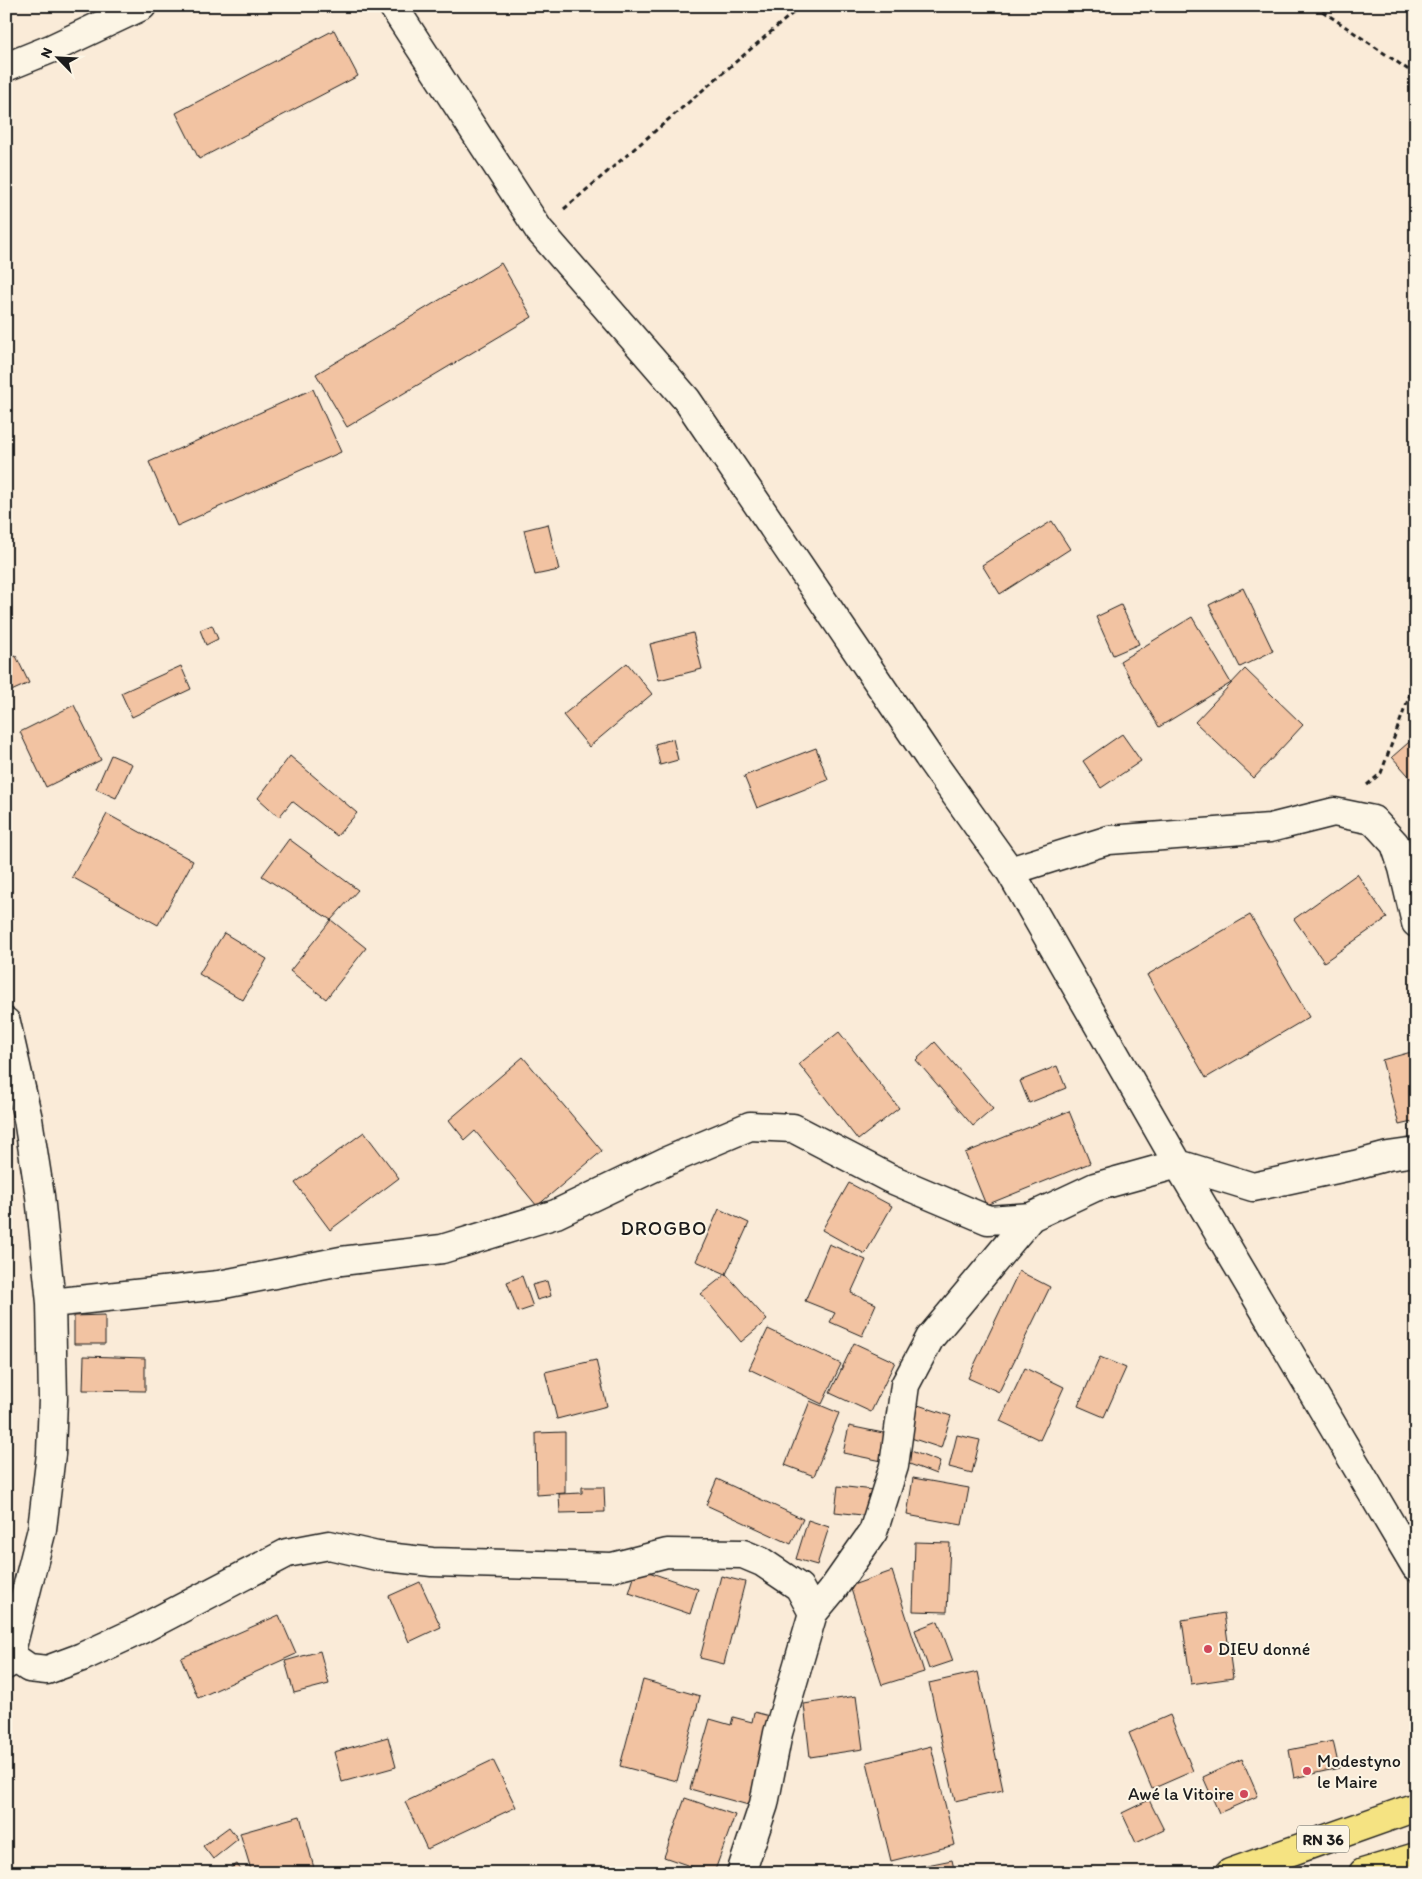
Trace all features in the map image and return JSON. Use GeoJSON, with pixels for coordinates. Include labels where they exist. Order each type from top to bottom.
{"type":"FeatureCollection","features":[{"type":"Feature","properties":{"kind":"main road","name":"RN 36"},"geometry":{"type":"LineString","coordinates":[[1230,1873],[1416,1807]]}},
{"type":"Feature","properties":{"kind":"main road","name":"RN 36"},"geometry":{"type":"LineString","coordinates":[[1363,1873],[1416,1857]]}},
{"type":"Feature","properties":{"kind":"street"},"geometry":{"type":"LineString","coordinates":[[6,67],[53,48],[142,6]]}},
{"type":"Feature","properties":{"kind":"street"},"geometry":{"type":"LineString","coordinates":[[393,6],[539,230],[687,400],[928,756],[1010,871],[1178,1164],[1416,1567]]}},
{"type":"Feature","properties":{"kind":"street"},"geometry":{"type":"LineString","coordinates":[[1010,871],[1109,840],[1270,828],[1334,812],[1373,820],[1395,844],[1403,868],[1416,923]]}},
{"type":"Feature","properties":{"kind":"street"},"geometry":{"type":"LineString","coordinates":[[6,1022],[28,1119],[40,1196],[51,1303],[53,1399],[51,1454],[42,1529],[8,1660],[29,1668],[47,1670],[82,1657],[140,1630],[287,1553],[329,1545],[377,1556],[432,1562],[612,1567],[667,1553],[743,1554],[762,1562],[799,1587],[813,1613]]}},
{"type":"Feature","properties":{"kind":"street"},"geometry":{"type":"LineString","coordinates":[[51,1303],[219,1285],[341,1261],[442,1249],[556,1214],[666,1161],[750,1126],[793,1128],[889,1178],[988,1220],[1031,1217],[1095,1187],[1178,1164],[1253,1187],[1388,1156],[1416,1152]]}},
{"type":"Feature","properties":{"kind":"street"},"geometry":{"type":"LineString","coordinates":[[741,1873],[764,1804],[778,1733],[813,1613],[833,1589],[874,1532],[894,1466],[906,1385],[930,1338],[1031,1217]]}},
{"type":"Feature","properties":{"kind":"path"},"geometry":{"type":"LineString","coordinates":[[539,230],[801,6]]}},
{"type":"Feature","properties":{"kind":"path"},"geometry":{"type":"LineString","coordinates":[[1316,6],[1416,75]]}},
{"type":"Feature","properties":{"kind":"path"},"geometry":{"type":"LineString","coordinates":[[1334,812],[1381,773],[1416,678]]}},
{"type":"Feature","properties":{"kind":"building"},"geometry":{"type":"Polygon","coordinates":[[[334,30],[358,76],[199,159],[176,113],[334,30]]]}},
{"type":"Feature","properties":{"kind":"building"},"geometry":{"type":"Polygon","coordinates":[[[501,263],[532,317],[347,427],[316,374],[501,263]]]}},
{"type":"Feature","properties":{"kind":"building"},"geometry":{"type":"Polygon","coordinates":[[[313,389],[341,452],[177,526],[149,462],[313,389]]]}},
{"type":"Feature","properties":{"kind":"building"},"geometry":{"type":"Polygon","coordinates":[[[1052,521],[1070,549],[1000,594],[982,565],[1052,521]]]}},
{"type":"Feature","properties":{"kind":"building"},"geometry":{"type":"Polygon","coordinates":[[[548,524],[559,570],[535,575],[524,530],[548,524]]]}},
{"type":"Feature","properties":{"kind":"building"},"geometry":{"type":"Polygon","coordinates":[[[1243,588],[1273,651],[1240,667],[1209,605],[1243,588]]]}},
{"type":"Feature","properties":{"kind":"building"},"geometry":{"type":"Polygon","coordinates":[[[1121,605],[1139,644],[1113,655],[1096,617],[1121,605]]]}},
{"type":"Feature","properties":{"kind":"building"},"geometry":{"type":"Polygon","coordinates":[[[1192,617],[1231,683],[1159,727],[1120,661],[1192,617]]]}},
{"type":"Feature","properties":{"kind":"building"},"geometry":{"type":"Polygon","coordinates":[[[212,625],[218,639],[206,645],[200,630],[212,625]]]}},
{"type":"Feature","properties":{"kind":"building"},"geometry":{"type":"Polygon","coordinates":[[[693,633],[702,669],[659,680],[650,644],[693,633]]]}},
{"type":"Feature","properties":{"kind":"building"},"geometry":{"type":"Polygon","coordinates":[[[16,656],[29,683],[7,693],[6,660],[16,656]]]}},
{"type":"Feature","properties":{"kind":"building"},"geometry":{"type":"Polygon","coordinates":[[[627,663],[652,694],[589,747],[563,715],[627,663]]]}},
{"type":"Feature","properties":{"kind":"building"},"geometry":{"type":"Polygon","coordinates":[[[181,666],[191,689],[132,717],[121,693],[181,666]]]}},
{"type":"Feature","properties":{"kind":"building"},"geometry":{"type":"Polygon","coordinates":[[[1245,669],[1303,725],[1254,778],[1195,722],[1245,669]]]}},
{"type":"Feature","properties":{"kind":"building"},"geometry":{"type":"Polygon","coordinates":[[[74,705],[101,760],[46,787],[20,732],[74,705]]]}},
{"type":"Feature","properties":{"kind":"building"},"geometry":{"type":"Polygon","coordinates":[[[1122,734],[1141,761],[1101,788],[1083,761],[1122,734]]]}},
{"type":"Feature","properties":{"kind":"building"},"geometry":{"type":"Polygon","coordinates":[[[1416,736],[1416,784],[1392,757],[1416,736]]]}},
{"type":"Feature","properties":{"kind":"building"},"geometry":{"type":"Polygon","coordinates":[[[673,739],[678,760],[660,765],[655,744],[673,739]]]}},
{"type":"Feature","properties":{"kind":"building"},"geometry":{"type":"Polygon","coordinates":[[[816,748],[828,780],[757,808],[744,776],[816,748]]]}},
{"type":"Feature","properties":{"kind":"building"},"geometry":{"type":"Polygon","coordinates":[[[111,755],[132,764],[116,798],[96,789],[111,755]]]}},
{"type":"Feature","properties":{"kind":"building"},"geometry":{"type":"Polygon","coordinates":[[[290,756],[357,813],[337,836],[292,801],[279,817],[258,798],[290,756]]]}},
{"type":"Feature","properties":{"kind":"building"},"geometry":{"type":"Polygon","coordinates":[[[107,814],[193,861],[158,925],[72,877],[107,814]]]}},
{"type":"Feature","properties":{"kind":"building"},"geometry":{"type":"Polygon","coordinates":[[[289,839],[358,890],[331,920],[262,876],[289,839]]]}},
{"type":"Feature","properties":{"kind":"building"},"geometry":{"type":"Polygon","coordinates":[[[1357,874],[1387,918],[1324,962],[1294,919],[1357,874]]]}},
{"type":"Feature","properties":{"kind":"building"},"geometry":{"type":"Polygon","coordinates":[[[1250,915],[1309,1017],[1206,1078],[1147,975],[1250,915]]]}},
{"type":"Feature","properties":{"kind":"building"},"geometry":{"type":"Polygon","coordinates":[[[331,920],[366,948],[326,999],[290,971],[331,920]]]}},
{"type":"Feature","properties":{"kind":"building"},"geometry":{"type":"Polygon","coordinates":[[[224,933],[267,959],[243,1000],[199,974],[224,933]]]}},
{"type":"Feature","properties":{"kind":"building"},"geometry":{"type":"Polygon","coordinates":[[[839,1032],[899,1108],[858,1140],[799,1064],[839,1032]]]}},
{"type":"Feature","properties":{"kind":"building"},"geometry":{"type":"Polygon","coordinates":[[[935,1042],[993,1109],[973,1126],[916,1060],[935,1042]]]}},
{"type":"Feature","properties":{"kind":"building"},"geometry":{"type":"Polygon","coordinates":[[[1415,1051],[1416,1121],[1399,1125],[1382,1060],[1415,1051]]]}},
{"type":"Feature","properties":{"kind":"building"},"geometry":{"type":"Polygon","coordinates":[[[523,1057],[602,1151],[537,1206],[475,1131],[465,1140],[449,1120],[523,1057]]]}},
{"type":"Feature","properties":{"kind":"building"},"geometry":{"type":"Polygon","coordinates":[[[1057,1066],[1066,1088],[1029,1103],[1020,1081],[1057,1066]]]}},
{"type":"Feature","properties":{"kind":"building"},"geometry":{"type":"Polygon","coordinates":[[[1069,1111],[1090,1163],[986,1205],[965,1153],[1069,1111]]]}},
{"type":"Feature","properties":{"kind":"building"},"geometry":{"type":"Polygon","coordinates":[[[364,1132],[399,1178],[330,1230],[295,1183],[364,1132]]]}},
{"type":"Feature","properties":{"kind":"building"},"geometry":{"type":"Polygon","coordinates":[[[849,1183],[892,1206],[865,1254],[822,1230],[849,1183]]]}},
{"type":"Feature","properties":{"kind":"building"},"geometry":{"type":"Polygon","coordinates":[[[719,1209],[749,1223],[726,1274],[696,1261],[719,1209]]]}},
{"type":"Feature","properties":{"kind":"building"},"geometry":{"type":"Polygon","coordinates":[[[829,1244],[866,1260],[851,1293],[876,1304],[862,1336],[830,1322],[835,1313],[805,1301],[829,1244]]]}},
{"type":"Feature","properties":{"kind":"building"},"geometry":{"type":"Polygon","coordinates":[[[1019,1271],[1050,1287],[999,1392],[968,1378],[1019,1271]]]}},
{"type":"Feature","properties":{"kind":"building"},"geometry":{"type":"Polygon","coordinates":[[[726,1274],[767,1320],[741,1342],[701,1294],[726,1274]]]}},
{"type":"Feature","properties":{"kind":"building"},"geometry":{"type":"Polygon","coordinates":[[[522,1276],[533,1307],[518,1312],[507,1282],[522,1276]]]}},
{"type":"Feature","properties":{"kind":"building"},"geometry":{"type":"Polygon","coordinates":[[[547,1281],[551,1296],[537,1300],[532,1285],[547,1281]]]}},
{"type":"Feature","properties":{"kind":"building"},"geometry":{"type":"Polygon","coordinates":[[[105,1315],[105,1344],[74,1344],[74,1316],[105,1315]]]}},
{"type":"Feature","properties":{"kind":"building"},"geometry":{"type":"Polygon","coordinates":[[[768,1329],[841,1364],[822,1404],[749,1369],[768,1329]]]}},
{"type":"Feature","properties":{"kind":"building"},"geometry":{"type":"Polygon","coordinates":[[[854,1343],[895,1362],[871,1412],[830,1393],[854,1343]]]}},
{"type":"Feature","properties":{"kind":"building"},"geometry":{"type":"Polygon","coordinates":[[[84,1356],[145,1358],[145,1391],[83,1390],[84,1356]]]}},
{"type":"Feature","properties":{"kind":"building"},"geometry":{"type":"Polygon","coordinates":[[[1100,1357],[1126,1368],[1104,1417],[1078,1406],[1100,1357]]]}},
{"type":"Feature","properties":{"kind":"building"},"geometry":{"type":"Polygon","coordinates":[[[596,1360],[607,1406],[557,1419],[545,1372],[596,1360]]]}},
{"type":"Feature","properties":{"kind":"building"},"geometry":{"type":"Polygon","coordinates":[[[1025,1368],[1064,1387],[1040,1440],[1000,1421],[1025,1368]]]}},
{"type":"Feature","properties":{"kind":"building"},"geometry":{"type":"Polygon","coordinates":[[[810,1401],[839,1413],[814,1476],[785,1465],[810,1401]]]}},
{"type":"Feature","properties":{"kind":"building"},"geometry":{"type":"Polygon","coordinates":[[[918,1405],[951,1416],[941,1448],[908,1437],[918,1405]]]}},
{"type":"Feature","properties":{"kind":"building"},"geometry":{"type":"Polygon","coordinates":[[[849,1426],[893,1435],[887,1462],[843,1453],[849,1426]]]}},
{"type":"Feature","properties":{"kind":"building"},"geometry":{"type":"Polygon","coordinates":[[[565,1432],[565,1493],[537,1495],[536,1433],[565,1432]]]}},
{"type":"Feature","properties":{"kind":"building"},"geometry":{"type":"Polygon","coordinates":[[[957,1435],[980,1440],[972,1473],[949,1467],[957,1435]]]}},
{"type":"Feature","properties":{"kind":"building"},"geometry":{"type":"Polygon","coordinates":[[[911,1451],[940,1462],[936,1474],[907,1463],[911,1451]]]}},
{"type":"Feature","properties":{"kind":"building"},"geometry":{"type":"Polygon","coordinates":[[[913,1478],[969,1488],[962,1525],[907,1515],[913,1478]]]}},
{"type":"Feature","properties":{"kind":"building"},"geometry":{"type":"Polygon","coordinates":[[[717,1479],[803,1519],[791,1544],[706,1505],[717,1479]]]}},
{"type":"Feature","properties":{"kind":"building"},"geometry":{"type":"Polygon","coordinates":[[[838,1486],[873,1490],[871,1516],[835,1512],[838,1486]]]}},
{"type":"Feature","properties":{"kind":"building"},"geometry":{"type":"Polygon","coordinates":[[[582,1487],[604,1487],[605,1512],[560,1513],[559,1494],[582,1493],[582,1487]]]}},
{"type":"Feature","properties":{"kind":"building"},"geometry":{"type":"Polygon","coordinates":[[[808,1520],[829,1527],[817,1565],[796,1559],[808,1520]]]}},
{"type":"Feature","properties":{"kind":"building"},"geometry":{"type":"Polygon","coordinates":[[[915,1542],[950,1543],[947,1612],[913,1611],[915,1542]]]}},
{"type":"Feature","properties":{"kind":"building"},"geometry":{"type":"Polygon","coordinates":[[[637,1568],[698,1589],[690,1614],[629,1593],[637,1568]]]}},
{"type":"Feature","properties":{"kind":"building"},"geometry":{"type":"Polygon","coordinates":[[[892,1571],[924,1672],[882,1685],[850,1586],[892,1571]]]}},
{"type":"Feature","properties":{"kind":"building"},"geometry":{"type":"Polygon","coordinates":[[[721,1576],[745,1582],[724,1664],[700,1658],[721,1576]]]}},
{"type":"Feature","properties":{"kind":"building"},"geometry":{"type":"Polygon","coordinates":[[[420,1582],[441,1627],[409,1642],[389,1596],[420,1582]]]}},
{"type":"Feature","properties":{"kind":"building"},"geometry":{"type":"Polygon","coordinates":[[[1224,1613],[1233,1678],[1191,1684],[1182,1620],[1224,1613]]]}},
{"type":"Feature","properties":{"kind":"building"},"geometry":{"type":"Polygon","coordinates":[[[279,1615],[296,1654],[198,1698],[181,1658],[279,1615]]]}},
{"type":"Feature","properties":{"kind":"building"},"geometry":{"type":"Polygon","coordinates":[[[938,1621],[953,1661],[929,1669],[915,1630],[938,1621]]]}},
{"type":"Feature","properties":{"kind":"building"},"geometry":{"type":"Polygon","coordinates":[[[320,1651],[329,1684],[294,1693],[285,1661],[320,1651]]]}},
{"type":"Feature","properties":{"kind":"building"},"geometry":{"type":"Polygon","coordinates":[[[978,1672],[1003,1790],[955,1801],[929,1683],[978,1672]]]}},
{"type":"Feature","properties":{"kind":"building"},"geometry":{"type":"Polygon","coordinates":[[[643,1680],[700,1696],[677,1781],[620,1766],[643,1680]]]}},
{"type":"Feature","properties":{"kind":"building"},"geometry":{"type":"Polygon","coordinates":[[[856,1696],[863,1749],[810,1757],[804,1704],[856,1696]]]}},
{"type":"Feature","properties":{"kind":"building"},"geometry":{"type":"Polygon","coordinates":[[[754,1712],[777,1718],[752,1806],[690,1789],[710,1719],[731,1725],[733,1717],[752,1722],[754,1712]]]}},
{"type":"Feature","properties":{"kind":"building"},"geometry":{"type":"Polygon","coordinates":[[[1170,1715],[1193,1771],[1152,1789],[1129,1733],[1170,1715]]]}},
{"type":"Feature","properties":{"kind":"building"},"geometry":{"type":"Polygon","coordinates":[[[388,1737],[396,1767],[342,1782],[334,1752],[388,1737]]]}},
{"type":"Feature","properties":{"kind":"building"},"geometry":{"type":"Polygon","coordinates":[[[1333,1741],[1339,1768],[1294,1778],[1289,1750],[1333,1741]]]}},
{"type":"Feature","properties":{"kind":"building"},"geometry":{"type":"Polygon","coordinates":[[[931,1746],[955,1845],[891,1861],[867,1762],[931,1746]]]}},
{"type":"Feature","properties":{"kind":"building"},"geometry":{"type":"Polygon","coordinates":[[[1242,1759],[1258,1796],[1219,1813],[1203,1777],[1242,1759]]]}},
{"type":"Feature","properties":{"kind":"building"},"geometry":{"type":"Polygon","coordinates":[[[493,1760],[516,1807],[427,1849],[405,1802],[493,1760]]]}},
{"type":"Feature","properties":{"kind":"building"},"geometry":{"type":"Polygon","coordinates":[[[685,1798],[735,1815],[714,1873],[664,1857],[685,1798]]]}},
{"type":"Feature","properties":{"kind":"building"},"geometry":{"type":"Polygon","coordinates":[[[1149,1800],[1164,1830],[1136,1843],[1122,1813],[1149,1800]]]}},
{"type":"Feature","properties":{"kind":"building"},"geometry":{"type":"Polygon","coordinates":[[[300,1816],[314,1868],[297,1873],[252,1873],[240,1833],[300,1816]]]}},
{"type":"Feature","properties":{"kind":"building"},"geometry":{"type":"Polygon","coordinates":[[[229,1827],[238,1839],[213,1859],[203,1846],[229,1827]]]}},
{"type":"Feature","properties":{"kind":"building"},"geometry":{"type":"Polygon","coordinates":[[[952,1860],[955,1873],[897,1873],[897,1871],[952,1860]]]}},
{"type":"Feature","properties":{"kind":"building"},"geometry":{"type":"Polygon","coordinates":[[[237,1864],[243,1873],[223,1873],[237,1864]]]}},
{"type":"Feature","properties":{"kind":"place","name":"DIEU donné"},"geometry":{"type":"Point","coordinates":[1208,1649]}},
{"type":"Feature","properties":{"kind":"place","name":"Modestyno le Maire"},"geometry":{"type":"Point","coordinates":[1307,1771]}},
{"type":"Feature","properties":{"kind":"place","name":"Awé la Vitoire"},"geometry":{"type":"Point","coordinates":[1244,1794]}},
{"type":"Feature","properties":{"kind":"district","name":"DROGBO"},"geometry":{"type":"Point","coordinates":[664,1228]}}]}
